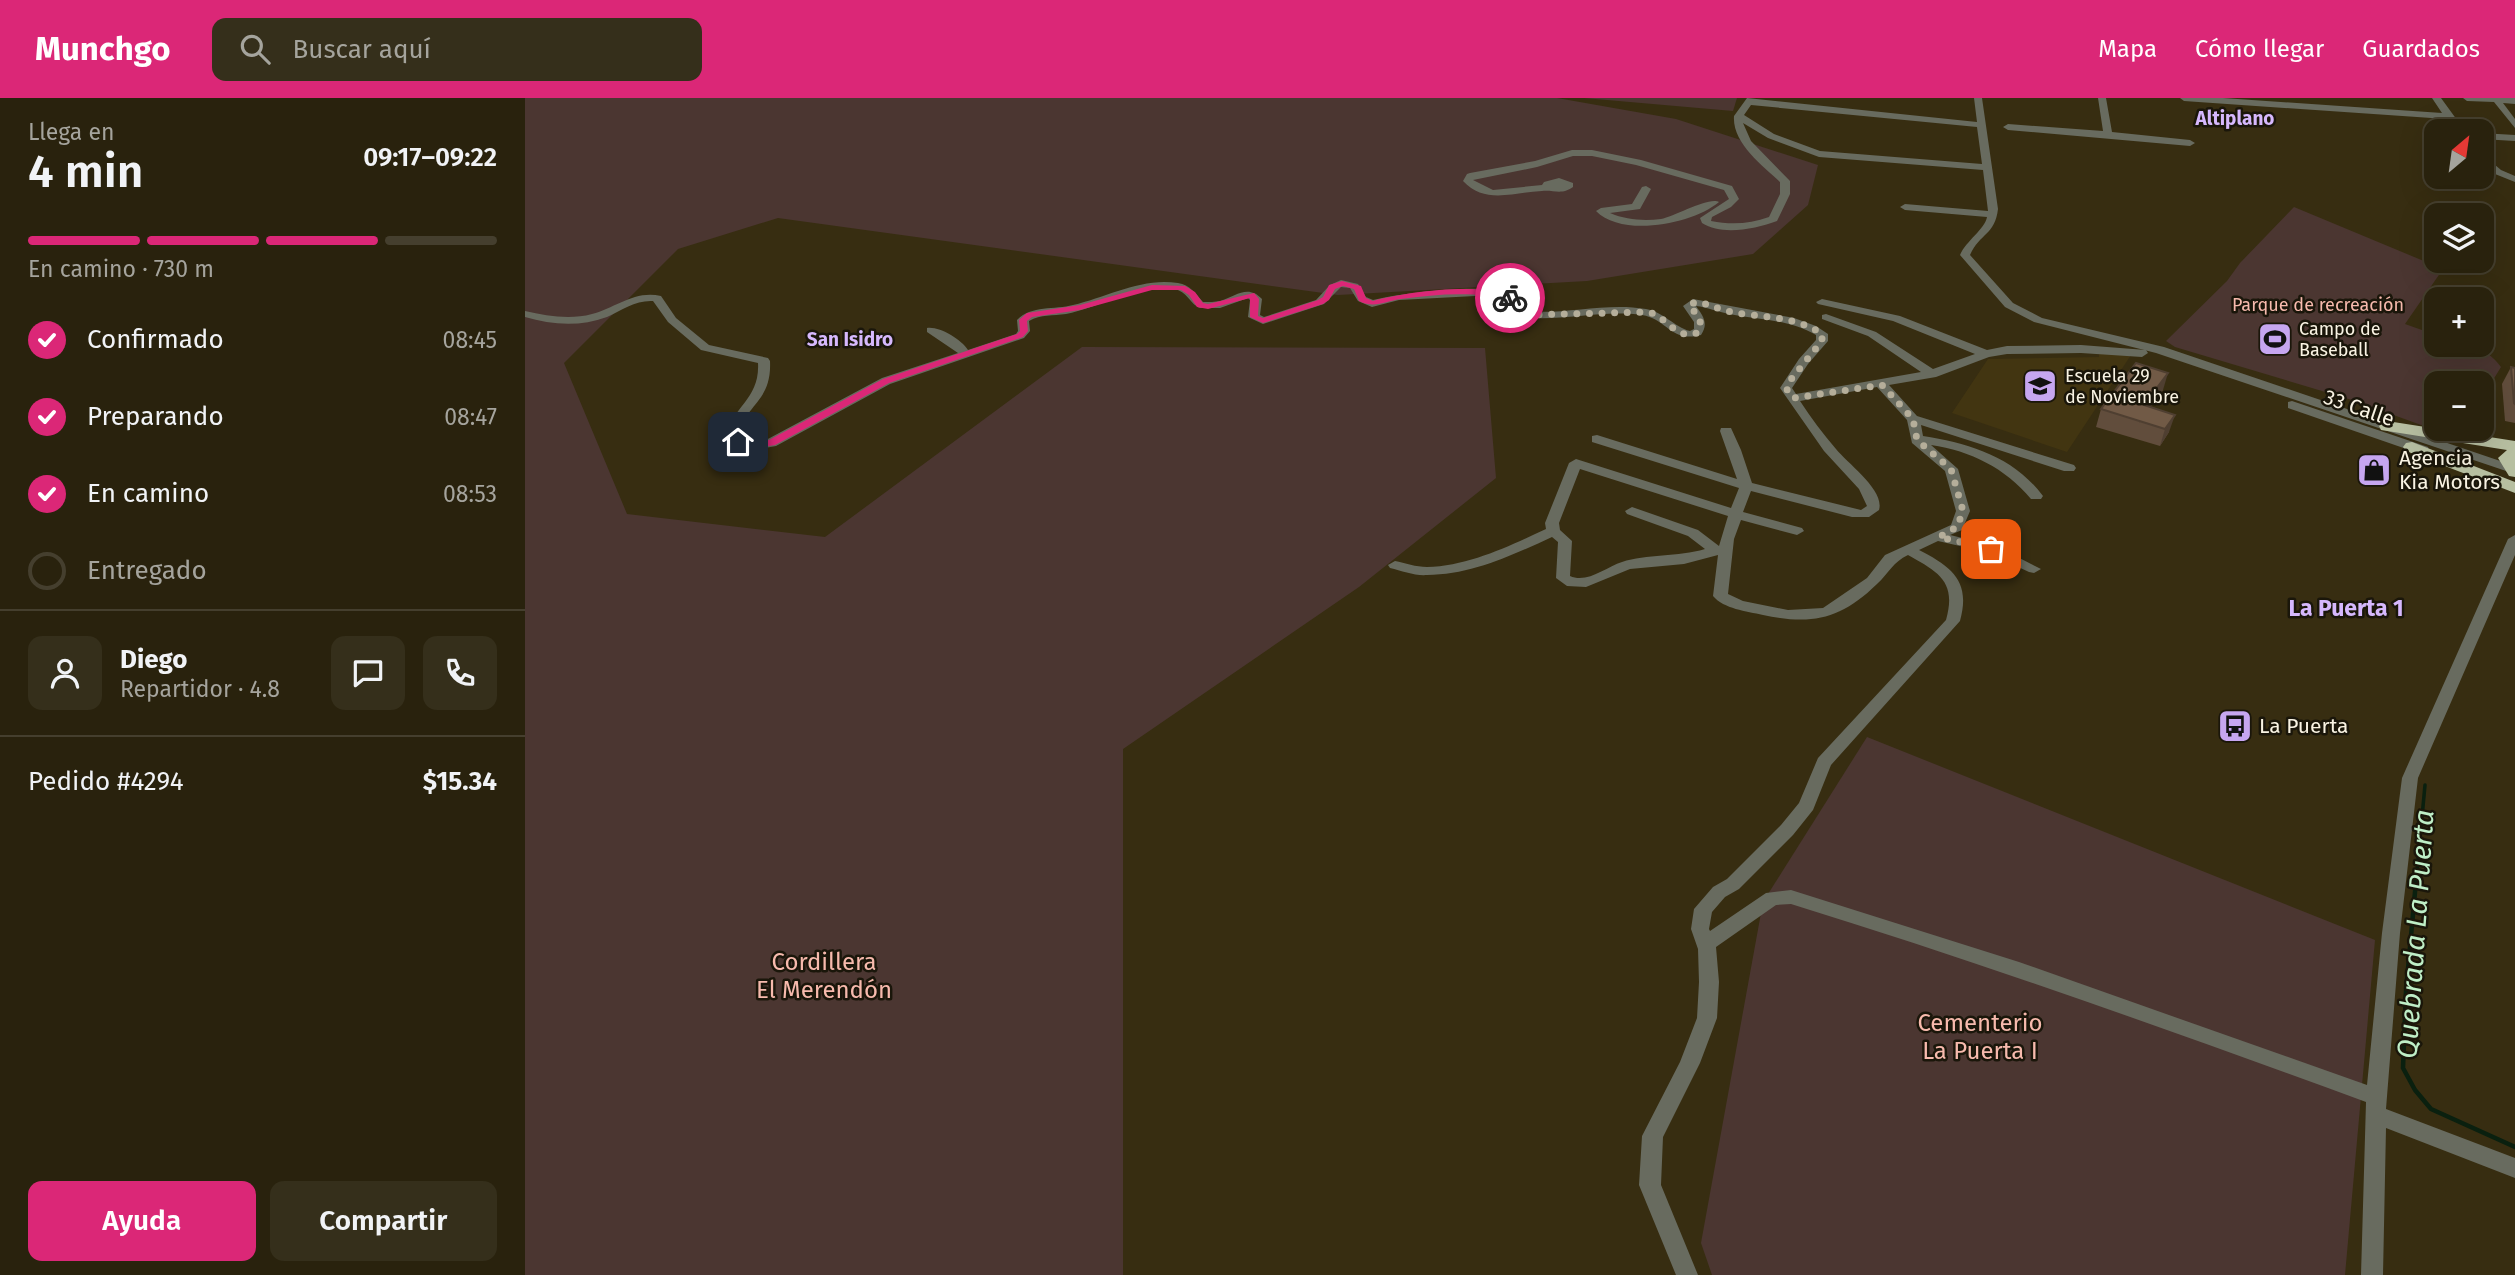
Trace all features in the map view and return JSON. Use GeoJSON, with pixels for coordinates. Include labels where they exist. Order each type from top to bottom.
{"type":"FeatureCollection","features":[{"type":"Feature","properties":{"kind":"highway"},"geometry":{"type":"LineString","coordinates":[[2387,426],[2515,446]]}},
{"type":"Feature","properties":{"kind":"highway"},"geometry":{"type":"LineString","coordinates":[[2412,447],[2515,488]]}},
{"type":"Feature","properties":{"kind":"street"},"geometry":{"type":"LineString","coordinates":[[1978,98],[1993,209],[1990,214],[1991,224],[1970,244],[1965,255],[2009,305],[2020,313],[2047,323],[2117,338],[2195,366]]}},
{"type":"Feature","properties":{"kind":"street"},"geometry":{"type":"LineString","coordinates":[[2102,98],[2108,133]]}},
{"type":"Feature","properties":{"kind":"street"},"geometry":{"type":"LineString","coordinates":[[2184,98],[2448,117]]}},
{"type":"Feature","properties":{"kind":"street"},"geometry":{"type":"LineString","coordinates":[[2329,98],[2339,120]]}},
{"type":"Feature","properties":{"kind":"street"},"geometry":{"type":"LineString","coordinates":[[2436,98],[2448,117]]}},
{"type":"Feature","properties":{"kind":"street"},"geometry":{"type":"LineString","coordinates":[[2467,98],[2515,101]]}},
{"type":"Feature","properties":{"kind":"street"},"geometry":{"type":"LineString","coordinates":[[2496,99],[2515,125]]}},
{"type":"Feature","properties":{"kind":"street"},"geometry":{"type":"LineString","coordinates":[[1734,199],[1707,214],[1707,223],[1736,228],[1760,225],[1773,219],[1785,194],[1785,181],[1756,153],[1739,130],[1738,120],[1750,100],[1981,125]]}},
{"type":"Feature","properties":{"kind":"street"},"geometry":{"type":"LineString","coordinates":[[1738,120],[1819,154],[1986,167]]}},
{"type":"Feature","properties":{"kind":"street"},"geometry":{"type":"LineString","coordinates":[[2008,127],[2108,133],[2190,143]]}},
{"type":"Feature","properties":{"kind":"street"},"geometry":{"type":"LineString","coordinates":[[2494,137],[2515,138]]}},
{"type":"Feature","properties":{"kind":"street"},"geometry":{"type":"LineString","coordinates":[[1548,188],[1491,193],[1479,191],[1468,181],[1470,176],[1480,172],[1537,164],[1572,153],[1592,153],[1638,162],[1728,188],[1734,199]]}},
{"type":"Feature","properties":{"kind":"street"},"geometry":{"type":"LineString","coordinates":[[2494,168],[2515,179]]}},
{"type":"Feature","properties":{"kind":"street"},"geometry":{"type":"LineString","coordinates":[[1646,189],[1636,207],[1601,211],[1612,218],[1633,222],[1669,222],[1715,202],[1734,199]]}},
{"type":"Feature","properties":{"kind":"street"},"geometry":{"type":"LineString","coordinates":[[1905,207],[1990,214]]}},
{"type":"Feature","properties":{"kind":"street"},"geometry":{"type":"LineString","coordinates":[[525,314],[549,321],[576,320],[597,316],[642,297],[657,298],[672,320],[705,348],[764,361],[762,390],[732,429],[731,437],[751,446],[771,443],[886,381],[1020,335],[1024,331],[1023,320],[1030,315],[1080,307],[1168,286],[1188,290],[1200,305],[1208,307],[1251,295],[1255,299],[1254,317],[1258,320],[1320,302],[1327,298],[1332,287],[1342,283],[1358,288],[1362,299],[1372,304],[1399,296],[1488,292],[1510,297],[1518,312],[1525,315],[1640,311],[1661,317],[1679,333],[1687,336],[1697,333],[1701,326],[1700,320],[1689,306],[1693,302],[1700,302],[1727,311],[1784,320],[1817,331],[1823,338]]}},
{"type":"Feature","properties":{"kind":"street"},"geometry":{"type":"LineString","coordinates":[[1822,302],[1896,318],[1986,354]]}},
{"type":"Feature","properties":{"kind":"street"},"geometry":{"type":"LineString","coordinates":[[1826,317],[1883,340],[1932,374]]}},
{"type":"Feature","properties":{"kind":"street"},"geometry":{"type":"LineString","coordinates":[[1597,439],[1746,486],[1864,514],[1874,507],[1868,491],[1834,454],[1787,391],[1788,383],[1823,338],[1849,325]]}},
{"type":"Feature","properties":{"kind":"street"},"geometry":{"type":"LineString","coordinates":[[931,330],[960,346],[964,353]]}},
{"type":"Feature","properties":{"kind":"street"},"geometry":{"type":"LineString","coordinates":[[2111,350],[2117,338]]}},
{"type":"Feature","properties":{"kind":"street"},"geometry":{"type":"LineString","coordinates":[[1794,398],[1882,385],[1932,374],[1986,354],[2042,348],[2111,350],[2152,355],[2195,366]]}},
{"type":"Feature","properties":{"kind":"street","name":"33 Calle"},"geometry":{"type":"LineString","coordinates":[[2195,366],[2344,418],[2412,447],[2514,469]]}},
{"type":"Feature","properties":{"kind":"street"},"geometry":{"type":"LineString","coordinates":[[1882,385],[1913,419],[2069,468]]}},
{"type":"Feature","properties":{"kind":"street","name":"33 Calle"},"geometry":{"type":"LineString","coordinates":[[2344,418],[2387,426],[2514,469]]}},
{"type":"Feature","properties":{"kind":"street"},"geometry":{"type":"LineString","coordinates":[[1725,431],[1735,450],[1746,486],[1738,515],[1721,550],[1720,596],[1739,605],[1788,615],[1827,613],[1872,581],[1890,558],[1957,527],[1963,511],[1951,469],[1917,440],[1913,419]]}},
{"type":"Feature","properties":{"kind":"street"},"geometry":{"type":"LineString","coordinates":[[1917,440],[1987,458],[2014,472],[2036,496]]}},
{"type":"Feature","properties":{"kind":"street"},"geometry":{"type":"LineString","coordinates":[[1553,531],[1555,513],[1576,463],[1797,531]]}},
{"type":"Feature","properties":{"kind":"street"},"geometry":{"type":"LineString","coordinates":[[1632,511],[1684,528],[1721,550]]}},
{"type":"Feature","properties":{"kind":"street"},"geometry":{"type":"LineString","coordinates":[[1553,531],[1565,541],[1563,578],[1572,583],[1586,583],[1627,565],[1684,560],[1721,550]]}},
{"type":"Feature","properties":{"kind":"street"},"geometry":{"type":"LineString","coordinates":[[1395,565],[1425,571],[1460,566],[1485,559],[1553,531]]}},
{"type":"Feature","properties":{"kind":"street"},"geometry":{"type":"LineString","coordinates":[[1939,537],[1991,549],[2034,569]]}},
{"type":"Feature","properties":{"kind":"street"},"geometry":{"type":"LineString","coordinates":[[2372,1275],[2377,1106],[2391,933],[2410,778],[2515,539]]}},
{"type":"Feature","properties":{"kind":"street"},"geometry":{"type":"LineString","coordinates":[[1687,1275],[1650,1185],[1653,1136],[1690,1063],[1707,1018],[1709,982],[1705,945],[1700,929],[1703,909],[1719,892],[1733,884],[1787,830],[1807,806],[1824,762],[1954,621],[1959,606],[1958,590],[1943,569],[1909,550]]}},
{"type":"Feature","properties":{"kind":"street"},"geometry":{"type":"LineString","coordinates":[[1705,945],[1772,898],[1791,897],[1921,936],[2121,1004],[2377,1106],[2515,1168]]}},
{"type":"Feature","properties":{"kind":"shaded area","name":"Escuela 29 de Noviembre"},"geometry":{"type":"Polygon","coordinates":[[[2099,351],[2131,355],[2067,452],[1952,413],[1988,359],[2099,357],[2099,351]]]}},
{"type":"Feature","properties":{"kind":"green space","name":"Cordillera El Merendón"},"geometry":{"type":"Polygon","coordinates":[[[525,98],[1557,98],[1676,119],[1818,165],[1808,205],[1753,254],[1587,281],[1338,295],[778,218],[678,249],[564,363],[627,514],[825,537],[1082,347],[1485,348],[1496,478],[1359,587],[1123,749],[1123,1275],[525,1275],[525,98]]]}},
{"type":"Feature","properties":{"kind":"green space"},"geometry":{"type":"Polygon","coordinates":[[[1584,98],[1737,98],[1733,111],[1584,98]]]}},
{"type":"Feature","properties":{"kind":"green space","name":"Parque de recreación"},"geometry":{"type":"Polygon","coordinates":[[[2294,207],[2424,261],[2424,273],[2440,273],[2431,287],[2424,287],[2424,296],[2405,324],[2424,331],[2424,357],[2492,357],[2501,367],[2494,378],[2494,371],[2424,371],[2424,426],[2352,400],[2175,347],[2166,341],[2227,281],[2240,263],[2294,207]]]}},
{"type":"Feature","properties":{"kind":"green space","name":"Cementerio La Puerta I"},"geometry":{"type":"Polygon","coordinates":[[[1867,737],[2375,940],[2345,1275],[1712,1275],[1701,1243],[1763,902],[1867,737]]]}},
{"type":"Feature","properties":{"kind":"building"},"geometry":{"type":"Polygon","coordinates":[[[2136,363],[2168,373],[2144,405],[2175,415],[2165,429],[2101,409],[2136,363]]]}},
{"type":"Feature","properties":{"kind":"building"},"geometry":{"type":"Polygon","coordinates":[[[2511,367],[2515,368],[2515,404],[2514,403],[2511,367]]]}},
{"type":"Feature","properties":{"kind":"waterway","name":"Quebrada La Puerta"},"geometry":{"type":"LineString","coordinates":[[2417,871],[2425,785]]}},
{"type":"Feature","properties":{"kind":"waterway","name":"Quebrada La Puerta"},"geometry":{"type":"LineString","coordinates":[[2417,870],[2406,991],[2403,1068],[2415,1090],[2431,1109],[2515,1147]]}},
{"type":"Feature","properties":{"kind":"way so far"},"geometry":{"type":"LineString","coordinates":[[1510,298],[1518,312],[1525,315],[1649,312],[1661,317],[1679,333],[1687,336],[1697,333],[1701,326],[1696,313],[1689,306],[1695,302],[1727,311],[1784,320],[1817,331],[1822,334],[1822,341],[1788,383],[1787,391],[1794,398],[1882,385],[1913,419],[1917,440],[1951,469],[1963,511],[1957,527],[1939,537],[1991,549]]}},
{"type":"Feature","properties":{"kind":"place","name":"Campo de Baseball"},"geometry":{"type":"Point","coordinates":[2275,339]}},
{"type":"Feature","properties":{"kind":"place","name":"Escuela 29 de Noviembre"},"geometry":{"type":"Point","coordinates":[2040,386]}},
{"type":"Feature","properties":{"kind":"place","name":"Agencia Kia Motors"},"geometry":{"type":"Point","coordinates":[2374,470]}},
{"type":"Feature","properties":{"kind":"place","name":"La Puerta"},"geometry":{"type":"Point","coordinates":[2235,726]}},
{"type":"Feature","properties":{"kind":"district","name":"Altiplano"},"geometry":{"type":"Point","coordinates":[2235,118]}},
{"type":"Feature","properties":{"kind":"district","name":"San Isidro"},"geometry":{"type":"Point","coordinates":[850,339]}},
{"type":"Feature","properties":{"kind":"district","name":"La Puerta 1"},"geometry":{"type":"Point","coordinates":[2346,608]}},
{"type":"Feature","properties":{"kind":"route"},"geometry":{"type":"LineString","coordinates":[[738,442],[751,446],[771,443],[886,381],[1013,339],[1024,331],[1022,327],[1026,316],[1103,302],[1152,288],[1183,288],[1192,293],[1200,305],[1208,307],[1229,302],[1242,295],[1251,295],[1255,297],[1254,317],[1263,321],[1298,307],[1320,302],[1327,298],[1332,287],[1342,283],[1358,288],[1362,299],[1372,304],[1399,296],[1488,292],[1502,293],[1510,298]]}}]}
